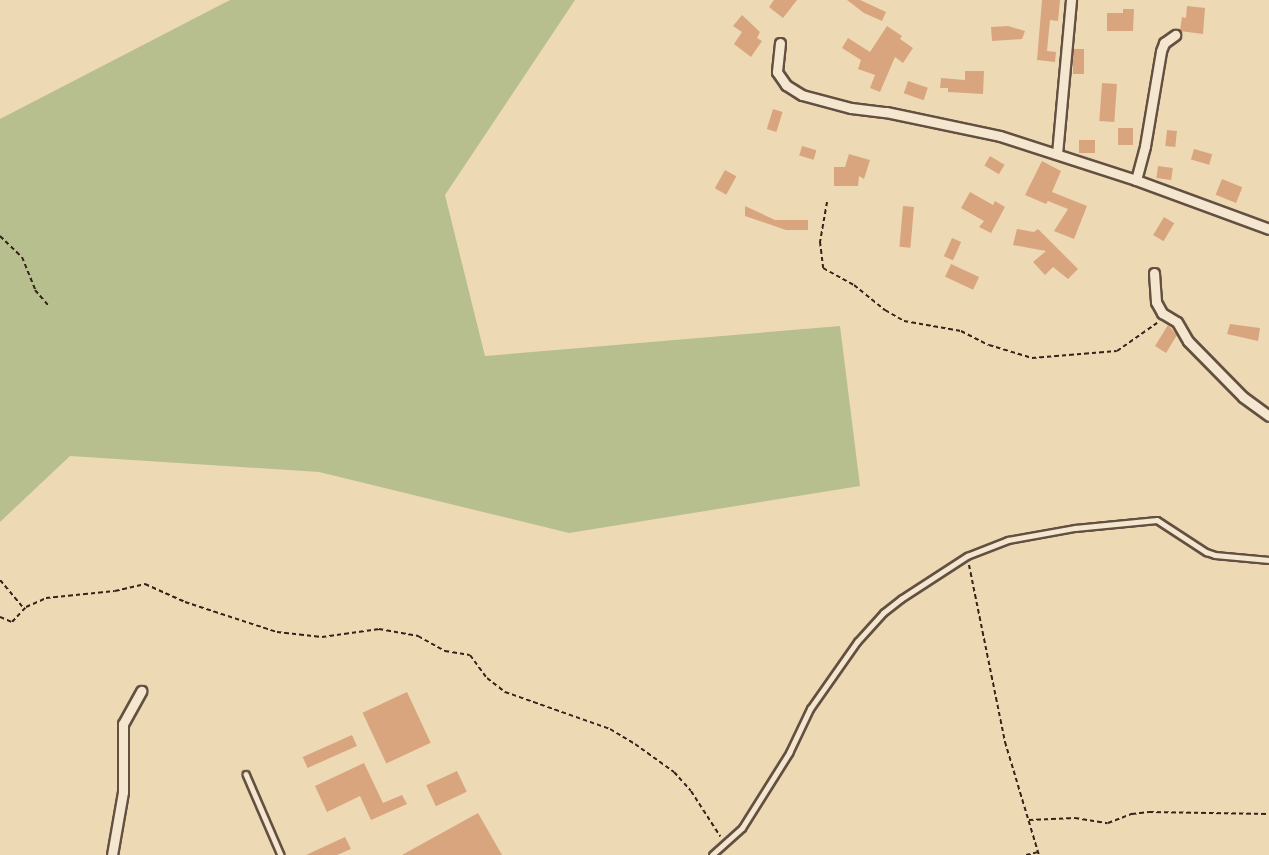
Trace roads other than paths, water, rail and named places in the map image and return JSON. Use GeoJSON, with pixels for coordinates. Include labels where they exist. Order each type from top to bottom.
{"type":"FeatureCollection","features":[{"type":"Feature","properties":{"kind":"street"},"geometry":{"type":"LineString","coordinates":[[1057,154],[1071,0]]}},
{"type":"Feature","properties":{"kind":"street"},"geometry":{"type":"LineString","coordinates":[[1136,180],[1145,147],[1161,51],[1164,43],[1175,35]]}},
{"type":"Feature","properties":{"kind":"street"},"geometry":{"type":"LineString","coordinates":[[780,43],[777,72],[786,85],[802,94],[851,108],[886,112],[1000,136],[1136,180],[1269,229]]}},
{"type":"Feature","properties":{"kind":"street"},"geometry":{"type":"LineString","coordinates":[[1154,273],[1156,302],[1167,317],[1177,322],[1188,341],[1243,397],[1269,416]]}},
{"type":"Feature","properties":{"kind":"street"},"geometry":{"type":"LineString","coordinates":[[112,855],[123,792],[123,724],[141,691]]}},
{"type":"Feature","properties":{"kind":"lane"},"geometry":{"type":"LineString","coordinates":[[712,855],[726,845],[742,828],[789,753],[810,709],[857,642],[892,606],[967,556],[1008,540],[1075,528],[1157,520],[1206,552],[1215,555],[1269,560]]}},
{"type":"Feature","properties":{"kind":"lane"},"geometry":{"type":"LineString","coordinates":[[246,774],[281,855]]}}]}
